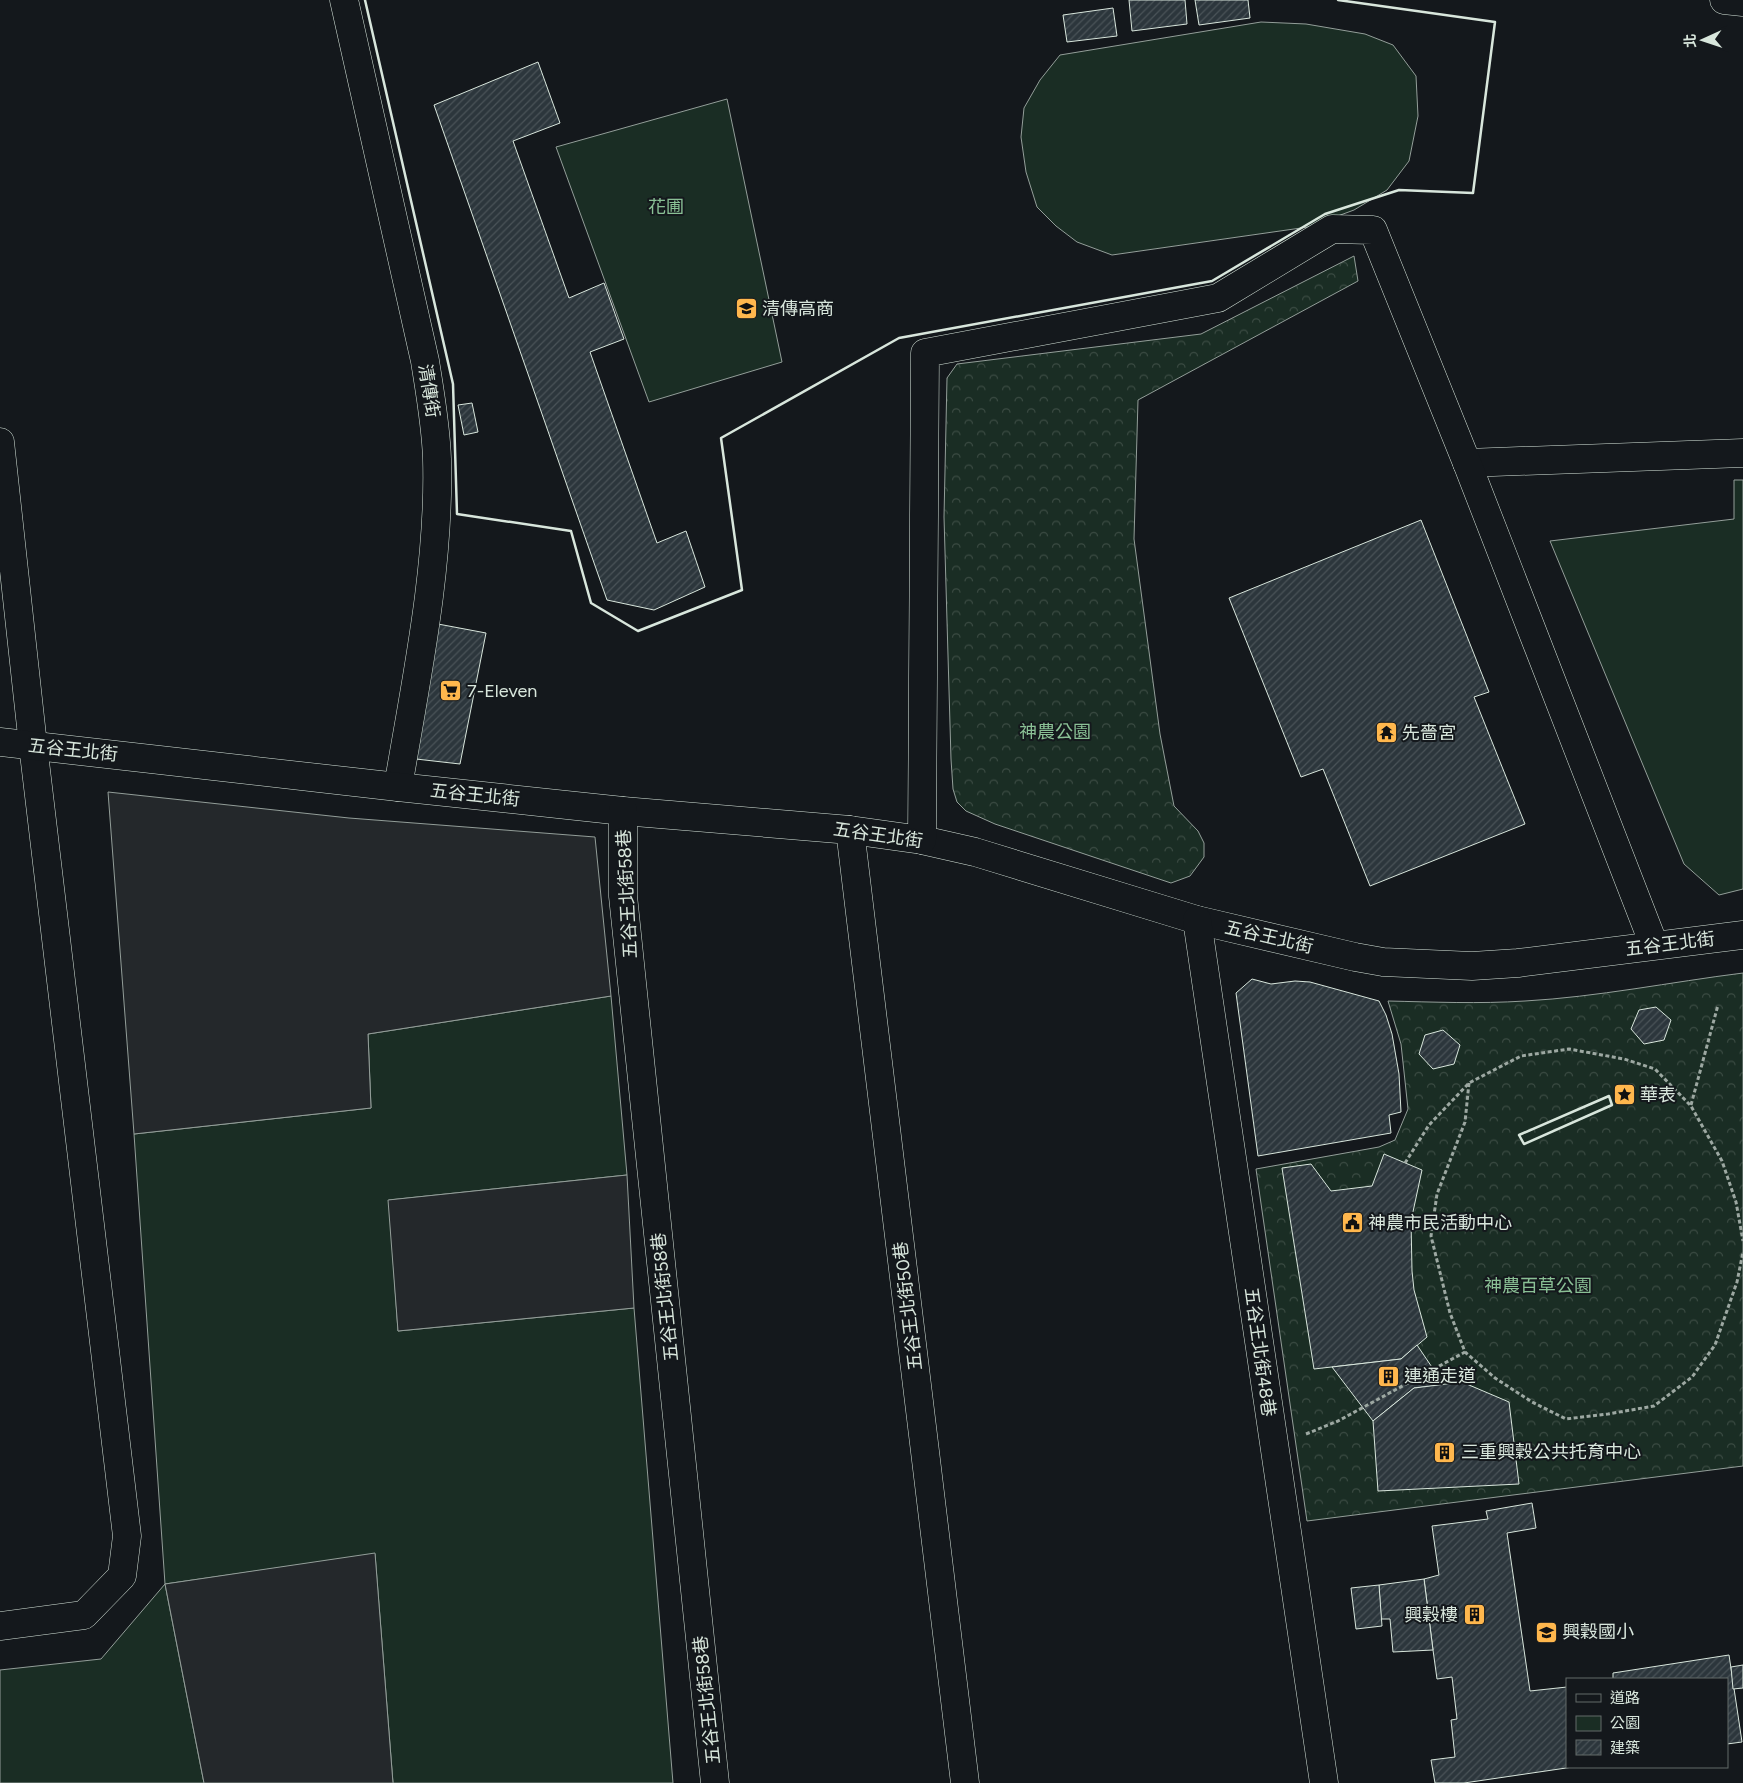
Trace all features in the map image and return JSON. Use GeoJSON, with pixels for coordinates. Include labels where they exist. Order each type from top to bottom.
{"type":"FeatureCollection","features":[{"type":"Feature","properties":{"kind":"street","name":"清傳街"},"geometry":{"type":"LineString","coordinates":[[344,0],[425,361],[433,412],[437,458],[436,499],[425,624],[398,787]]}},
{"type":"Feature","properties":{"kind":"street"},"geometry":{"type":"LineString","coordinates":[[1724,0],[1743,2]]}},
{"type":"Feature","properties":{"kind":"street"},"geometry":{"type":"LineString","coordinates":[[922,840],[925,353],[1218,298],[1332,228],[1374,230],[1467,463],[1654,945]]}},
{"type":"Feature","properties":{"kind":"street"},"geometry":{"type":"LineString","coordinates":[[0,442],[33,745],[127,1536],[122,1576],[84,1616],[0,1626]]}},
{"type":"Feature","properties":{"kind":"street"},"geometry":{"type":"LineString","coordinates":[[1467,463],[1743,453]]}},
{"type":"Feature","properties":{"kind":"street","name":"五谷王北街"},"geometry":{"type":"LineString","coordinates":[[0,742],[623,811],[850,830],[922,840],[975,852],[1197,920],[1355,958],[1382,962],[1472,966],[1518,963],[1743,935]]}},
{"type":"Feature","properties":{"kind":"street","name":"五谷王北街58巷"},"geometry":{"type":"LineString","coordinates":[[623,811],[623,896],[715,1783]]}},
{"type":"Feature","properties":{"kind":"street","name":"五谷王北街50巷"},"geometry":{"type":"LineString","coordinates":[[850,830],[965,1783]]}},
{"type":"Feature","properties":{"kind":"street","name":"五谷王北街48巷"},"geometry":{"type":"LineString","coordinates":[[1197,920],[1324,1783]]}},
{"type":"Feature","properties":{"kind":"path"},"geometry":{"type":"LineString","coordinates":[[1691,1106],[1718,1005]]}},
{"type":"Feature","properties":{"kind":"path"},"geometry":{"type":"LineString","coordinates":[[1404,1163],[1429,1125],[1469,1083],[1521,1056],[1569,1049],[1624,1059],[1655,1069],[1691,1106],[1722,1161],[1736,1202],[1743,1241]]}},
{"type":"Feature","properties":{"kind":"path"},"geometry":{"type":"LineString","coordinates":[[1469,1083],[1465,1122],[1437,1194],[1431,1236],[1450,1314],[1465,1352],[1495,1378],[1532,1402],[1566,1419],[1654,1406],[1692,1377],[1715,1345],[1737,1282],[1743,1252]]}},
{"type":"Feature","properties":{"kind":"path"},"geometry":{"type":"LineString","coordinates":[[1274,1447],[1338,1421],[1465,1352]]}},
{"type":"Feature","properties":{"kind":"green space"},"geometry":{"type":"Polygon","coordinates":[[[1261,22],[1306,24],[1365,34],[1393,45],[1416,76],[1418,116],[1409,161],[1387,190],[1354,210],[1308,227],[1112,255],[1077,242],[1056,226],[1037,207],[1026,172],[1021,137],[1024,108],[1040,80],[1060,55],[1261,22]]]}},
{"type":"Feature","properties":{"kind":"green space","name":"花圃"},"geometry":{"type":"Polygon","coordinates":[[[727,99],[782,362],[649,402],[556,147],[727,99]]]}},
{"type":"Feature","properties":{"kind":"green space","name":"神農公園"},"geometry":{"type":"Polygon","coordinates":[[[1354,256],[1358,281],[1138,400],[1134,539],[1160,734],[1174,806],[1198,831],[1204,843],[1204,857],[1190,876],[1171,883],[995,824],[966,811],[957,802],[953,789],[951,759],[944,517],[947,378],[957,364],[1201,334],[1354,256]]]}},
{"type":"Feature","properties":{"kind":"green space"},"geometry":{"type":"Polygon","coordinates":[[[1734,480],[1743,480],[1743,889],[1719,895],[1684,864],[1550,541],[1734,519],[1734,480]]]}},
{"type":"Feature","properties":{"kind":"green space","name":"神農百草公園"},"geometry":{"type":"Polygon","coordinates":[[[1743,973],[1743,1466],[1307,1521],[1256,1169],[1379,1147],[1395,1140],[1408,1109],[1401,1044],[1388,1001],[1456,1003],[1552,999],[1743,973]]]}},
{"type":"Feature","properties":{"kind":"green space"},"geometry":{"type":"Polygon","coordinates":[[[611,996],[627,1175],[389,1200],[398,1331],[634,1308],[673,1783],[393,1783],[375,1554],[165,1584],[134,1134],[371,1108],[368,1034],[611,996]]]}},
{"type":"Feature","properties":{"kind":"green space"},"geometry":{"type":"Polygon","coordinates":[[[165,1584],[204,1783],[0,1783],[0,1670],[101,1659],[165,1584]]]}},
{"type":"Feature","properties":{"kind":"shaded area"},"geometry":{"type":"Polygon","coordinates":[[[108,792],[349,818],[595,837],[611,996],[368,1034],[371,1108],[134,1134],[108,792]]]}},
{"type":"Feature","properties":{"kind":"shaded area"},"geometry":{"type":"Polygon","coordinates":[[[627,1175],[634,1308],[398,1331],[388,1200],[627,1175]]]}},
{"type":"Feature","properties":{"kind":"shaded area"},"geometry":{"type":"Polygon","coordinates":[[[375,1553],[393,1783],[204,1783],[165,1584],[375,1553]]]}},
{"type":"Feature","properties":{"kind":"building"},"geometry":{"type":"Polygon","coordinates":[[[1129,0],[1185,0],[1187,24],[1132,31],[1129,0]]]}},
{"type":"Feature","properties":{"kind":"building"},"geometry":{"type":"Polygon","coordinates":[[[1195,0],[1248,0],[1250,18],[1199,25],[1195,0]]]}},
{"type":"Feature","properties":{"kind":"building"},"geometry":{"type":"Polygon","coordinates":[[[1113,8],[1117,36],[1067,42],[1063,15],[1113,8]]]}},
{"type":"Feature","properties":{"kind":"building"},"geometry":{"type":"Polygon","coordinates":[[[538,62],[560,123],[513,141],[569,298],[604,283],[624,339],[590,352],[657,543],[686,531],[705,587],[654,610],[607,600],[434,105],[538,62]]]}},
{"type":"Feature","properties":{"kind":"building"},"geometry":{"type":"Polygon","coordinates":[[[472,403],[478,432],[464,435],[458,405],[472,403]]]}},
{"type":"Feature","properties":{"kind":"building","name":"先嗇宮"},"geometry":{"type":"Polygon","coordinates":[[[1421,520],[1489,692],[1474,697],[1525,824],[1370,886],[1323,769],[1301,777],[1229,598],[1421,520]]]}},
{"type":"Feature","properties":{"kind":"building","name":"7-Eleven"},"geometry":{"type":"Polygon","coordinates":[[[438,624],[486,633],[460,764],[416,759],[438,624]]]}},
{"type":"Feature","properties":{"kind":"building"},"geometry":{"type":"Polygon","coordinates":[[[1252,979],[1271,984],[1295,981],[1310,982],[1379,1001],[1392,1034],[1399,1074],[1401,1112],[1389,1115],[1391,1133],[1258,1156],[1236,993],[1252,979]]]}},
{"type":"Feature","properties":{"kind":"building"},"geometry":{"type":"Polygon","coordinates":[[[1656,1007],[1671,1020],[1664,1040],[1644,1044],[1631,1029],[1639,1010],[1656,1007]]]}},
{"type":"Feature","properties":{"kind":"building"},"geometry":{"type":"Polygon","coordinates":[[[1443,1030],[1460,1045],[1454,1064],[1433,1069],[1419,1054],[1425,1035],[1443,1030]]]}},
{"type":"Feature","properties":{"kind":"building"},"geometry":{"type":"Polygon","coordinates":[[[1384,1154],[1422,1170],[1411,1221],[1412,1271],[1414,1290],[1427,1337],[1401,1359],[1314,1369],[1282,1168],[1311,1164],[1331,1191],[1372,1186],[1384,1154]]]}},
{"type":"Feature","properties":{"kind":"building","name":"連通走道"},"geometry":{"type":"Polygon","coordinates":[[[1417,1345],[1444,1385],[1414,1388],[1373,1421],[1332,1367],[1401,1359],[1417,1345]]]}},
{"type":"Feature","properties":{"kind":"building","name":"三重興穀公共托育中心"},"geometry":{"type":"Polygon","coordinates":[[[1462,1382],[1509,1402],[1519,1484],[1378,1491],[1373,1421],[1414,1388],[1462,1382]]]}},
{"type":"Feature","properties":{"kind":"building","name":"興穀樓"},"geometry":{"type":"Polygon","coordinates":[[[1532,1503],[1536,1528],[1507,1533],[1530,1691],[1566,1687],[1566,1768],[1464,1783],[1435,1783],[1431,1760],[1455,1757],[1451,1720],[1457,1719],[1452,1677],[1437,1679],[1433,1650],[1424,1579],[1439,1575],[1432,1526],[1488,1519],[1486,1511],[1532,1503]]]}},
{"type":"Feature","properties":{"kind":"building"},"geometry":{"type":"Polygon","coordinates":[[[1424,1579],[1433,1650],[1393,1652],[1390,1619],[1381,1619],[1379,1585],[1424,1579]]]}},
{"type":"Feature","properties":{"kind":"building"},"geometry":{"type":"Polygon","coordinates":[[[1379,1585],[1382,1626],[1356,1629],[1351,1588],[1379,1585]]]}},
{"type":"Feature","properties":{"kind":"building"},"geometry":{"type":"Polygon","coordinates":[[[1729,1655],[1742,1742],[1728,1744],[1728,1678],[1613,1678],[1613,1673],[1729,1655]]]}},
{"type":"Feature","properties":{"kind":"building"},"geometry":{"type":"Polygon","coordinates":[[[1743,1665],[1743,1688],[1733,1689],[1731,1667],[1743,1665]]]}},
{"type":"Feature","properties":{"kind":"wall"},"geometry":{"type":"LineString","coordinates":[[365,0],[453,384],[457,514],[571,531],[591,603],[638,631],[742,590],[721,438],[899,338],[1212,281],[1325,214],[1399,190],[1473,193],[1495,22],[1338,0]]}},
{"type":"Feature","properties":{"kind":"wall"},"geometry":{"type":"LineString","coordinates":[[1609,1096],[1612,1105],[1524,1144],[1519,1135],[1609,1096]]}},
{"type":"Feature","properties":{"kind":"place","name":"清傳高商"},"geometry":{"type":"Point","coordinates":[746,309]}},
{"type":"Feature","properties":{"kind":"place","name":"7-Eleven"},"geometry":{"type":"Point","coordinates":[451,691]}},
{"type":"Feature","properties":{"kind":"place","name":"先嗇宮"},"geometry":{"type":"Point","coordinates":[1386,733]}},
{"type":"Feature","properties":{"kind":"place","name":"華表"},"geometry":{"type":"Point","coordinates":[1624,1095]}},
{"type":"Feature","properties":{"kind":"place","name":"神農市民活動中心"},"geometry":{"type":"Point","coordinates":[1352,1223]}},
{"type":"Feature","properties":{"kind":"place","name":"連通走道"},"geometry":{"type":"Point","coordinates":[1388,1376]}},
{"type":"Feature","properties":{"kind":"place","name":"三重興穀公共托育中心"},"geometry":{"type":"Point","coordinates":[1445,1452]}},
{"type":"Feature","properties":{"kind":"place","name":"興穀樓"},"geometry":{"type":"Point","coordinates":[1474,1615]}},
{"type":"Feature","properties":{"kind":"place","name":"興穀國小"},"geometry":{"type":"Point","coordinates":[1546,1632]}}]}
